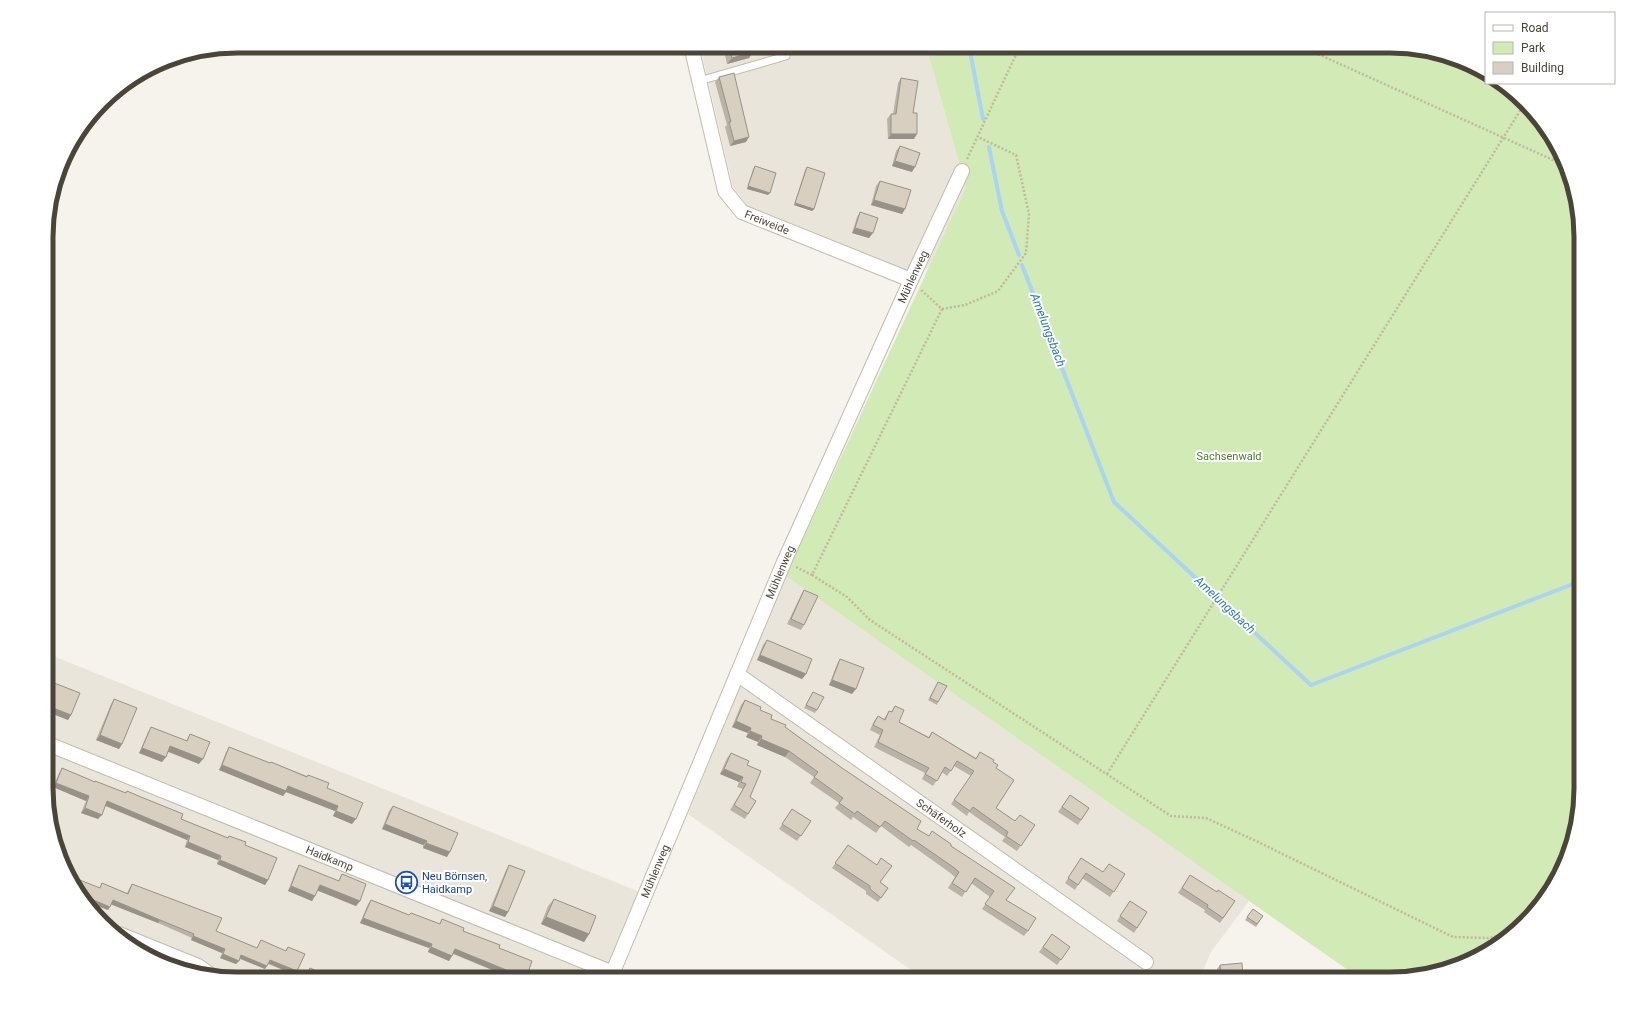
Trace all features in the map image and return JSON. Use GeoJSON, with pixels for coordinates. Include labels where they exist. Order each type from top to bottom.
{"type":"FeatureCollection","features":[{"type":"Feature","properties":{"kind":"street","name":"Freiweide"},"geometry":{"type":"LineString","coordinates":[[693,53],[725,190],[742,212],[911,280]]}},
{"type":"Feature","properties":{"kind":"street","name":"Mühlenweg"},"geometry":{"type":"LineString","coordinates":[[613,972],[784,562],[911,280],[962,171]]}},
{"type":"Feature","properties":{"kind":"street","name":"Schäferholz"},"geometry":{"type":"LineString","coordinates":[[737,674],[1146,962]]}},
{"type":"Feature","properties":{"kind":"street","name":"Haidkamp"},"geometry":{"type":"LineString","coordinates":[[53,746],[601,972]]}},
{"type":"Feature","properties":{"kind":"street"},"geometry":{"type":"LineString","coordinates":[[134,941],[201,968]]}},
{"type":"Feature","properties":{"kind":"lane"},"geometry":{"type":"LineString","coordinates":[[699,81],[786,56]]}},
{"type":"Feature","properties":{"kind":"path"},"geometry":{"type":"LineString","coordinates":[[962,171],[1017,53]]}},
{"type":"Feature","properties":{"kind":"path"},"geometry":{"type":"LineString","coordinates":[[1316,53],[1558,162]]}},
{"type":"Feature","properties":{"kind":"path"},"geometry":{"type":"LineString","coordinates":[[1107,774],[1504,138],[1521,108]]}},
{"type":"Feature","properties":{"kind":"path"},"geometry":{"type":"LineString","coordinates":[[942,309],[965,305],[998,291],[1026,253],[1029,214],[1016,155],[978,137]]}},
{"type":"Feature","properties":{"kind":"path"},"geometry":{"type":"LineString","coordinates":[[911,280],[942,309]]}},
{"type":"Feature","properties":{"kind":"path"},"geometry":{"type":"LineString","coordinates":[[812,574],[942,309]]}},
{"type":"Feature","properties":{"kind":"path"},"geometry":{"type":"LineString","coordinates":[[784,562],[812,574],[847,597],[870,620],[1171,816],[1206,818],[1256,840],[1453,937],[1489,938],[1500,935]]}},
{"type":"Feature","properties":{"kind":"shaded area"},"geometry":{"type":"Polygon","coordinates":[[[702,53],[928,53],[966,187],[929,268],[912,272],[751,210],[733,187],[702,53]]]}},
{"type":"Feature","properties":{"kind":"shaded area"},"geometry":{"type":"Polygon","coordinates":[[[786,576],[1249,901],[1211,952],[1202,972],[914,972],[688,814],[786,576]]]}},
{"type":"Feature","properties":{"kind":"shaded area"},"geometry":{"type":"Polygon","coordinates":[[[53,656],[640,892],[605,972],[225,972],[189,966],[166,958],[135,941],[107,918],[84,890],[67,859],[59,836],[53,800],[53,656]]]}},
{"type":"Feature","properties":{"kind":"green space","name":"Sachsenwald"},"geometry":{"type":"Polygon","coordinates":[[[928,53],[1402,53],[1438,59],[1471,72],[1485,80],[1485,84],[1492,84],[1502,91],[1520,107],[1536,125],[1560,166],[1568,189],[1574,225],[1574,800],[1568,836],[1555,869],[1536,900],[1520,918],[1502,934],[1461,958],[1438,966],[1402,972],[1351,972],[786,576],[966,187],[928,53]]]}},
{"type":"Feature","properties":{"kind":"building"},"geometry":{"type":"Polygon","coordinates":[[[731,53],[750,53],[732,58],[731,53]]]}},
{"type":"Feature","properties":{"kind":"building"},"geometry":{"type":"Polygon","coordinates":[[[734,73],[749,137],[734,141],[729,122],[731,122],[719,77],[734,73]]]}},
{"type":"Feature","properties":{"kind":"building"},"geometry":{"type":"Polygon","coordinates":[[[901,78],[918,81],[913,113],[917,113],[917,134],[891,134],[891,114],[896,114],[901,78]]]}},
{"type":"Feature","properties":{"kind":"building"},"geometry":{"type":"Polygon","coordinates":[[[900,146],[920,153],[915,167],[895,161],[900,146]]]}},
{"type":"Feature","properties":{"kind":"building"},"geometry":{"type":"Polygon","coordinates":[[[755,166],[776,173],[770,193],[748,186],[755,166]]]}},
{"type":"Feature","properties":{"kind":"building"},"geometry":{"type":"Polygon","coordinates":[[[807,167],[825,173],[814,209],[795,203],[807,167]]]}},
{"type":"Feature","properties":{"kind":"building"},"geometry":{"type":"Polygon","coordinates":[[[880,181],[911,190],[905,209],[874,200],[880,181]]]}},
{"type":"Feature","properties":{"kind":"building"},"geometry":{"type":"Polygon","coordinates":[[[860,212],[878,218],[873,233],[855,228],[860,212]]]}},
{"type":"Feature","properties":{"kind":"building"},"geometry":{"type":"Polygon","coordinates":[[[804,590],[818,596],[804,625],[791,619],[804,590]]]}},
{"type":"Feature","properties":{"kind":"building"},"geometry":{"type":"Polygon","coordinates":[[[767,640],[812,659],[806,674],[760,655],[767,640]]]}},
{"type":"Feature","properties":{"kind":"building"},"geometry":{"type":"Polygon","coordinates":[[[840,659],[864,668],[856,689],[832,680],[840,659]]]}},
{"type":"Feature","properties":{"kind":"building"},"geometry":{"type":"Polygon","coordinates":[[[938,682],[947,686],[938,702],[930,698],[938,682]]]}},
{"type":"Feature","properties":{"kind":"building"},"geometry":{"type":"Polygon","coordinates":[[[54,683],[80,693],[71,715],[53,708],[54,683]]]}},
{"type":"Feature","properties":{"kind":"building"},"geometry":{"type":"Polygon","coordinates":[[[813,692],[824,697],[817,710],[806,705],[813,692]]]}},
{"type":"Feature","properties":{"kind":"building"},"geometry":{"type":"Polygon","coordinates":[[[114,699],[137,708],[122,744],[100,735],[114,699]]]}},
{"type":"Feature","properties":{"kind":"building"},"geometry":{"type":"Polygon","coordinates":[[[745,700],[761,707],[760,710],[772,715],[771,719],[786,725],[785,727],[842,768],[921,821],[917,829],[929,836],[932,831],[951,844],[951,846],[1015,888],[1006,900],[1036,918],[1028,931],[985,904],[994,891],[975,878],[966,892],[952,883],[959,872],[953,867],[885,821],[880,827],[857,811],[855,814],[839,803],[843,798],[814,777],[818,772],[789,751],[761,739],[762,736],[750,731],[751,728],[736,721],[745,700]]]}},
{"type":"Feature","properties":{"kind":"building"},"geometry":{"type":"Polygon","coordinates":[[[895,706],[904,710],[899,722],[929,738],[932,732],[976,759],[980,752],[994,760],[993,762],[998,765],[996,768],[1014,780],[996,808],[1015,821],[1020,815],[1035,825],[1021,846],[1006,836],[1008,832],[973,807],[970,811],[954,800],[974,771],[957,761],[951,771],[945,767],[937,781],[925,774],[929,768],[878,742],[883,730],[873,725],[878,716],[885,720],[889,711],[892,712],[895,706]]]}},
{"type":"Feature","properties":{"kind":"building"},"geometry":{"type":"Polygon","coordinates":[[[151,727],[187,741],[190,734],[210,742],[203,759],[170,746],[166,757],[142,748],[151,727]]]}},
{"type":"Feature","properties":{"kind":"building"},"geometry":{"type":"Polygon","coordinates":[[[229,747],[307,777],[308,775],[329,783],[327,788],[363,803],[356,819],[336,811],[338,806],[288,786],[286,791],[222,765],[229,747]]]}},
{"type":"Feature","properties":{"kind":"building"},"geometry":{"type":"Polygon","coordinates":[[[731,753],[749,761],[747,765],[761,771],[750,797],[756,801],[748,814],[734,805],[746,784],[741,782],[743,777],[724,769],[731,753]]]}},
{"type":"Feature","properties":{"kind":"building"},"geometry":{"type":"Polygon","coordinates":[[[62,768],[126,793],[127,791],[183,814],[181,819],[228,838],[229,836],[246,842],[245,845],[277,858],[268,880],[220,860],[221,856],[188,842],[190,836],[107,801],[102,815],[85,808],[89,796],[56,783],[62,768]]]}},
{"type":"Feature","properties":{"kind":"building"},"geometry":{"type":"Polygon","coordinates":[[[1070,795],[1089,808],[1081,820],[1062,807],[1070,795]]]}},
{"type":"Feature","properties":{"kind":"building"},"geometry":{"type":"Polygon","coordinates":[[[393,806],[458,833],[450,852],[426,843],[427,841],[385,824],[393,806]]]}},
{"type":"Feature","properties":{"kind":"building"},"geometry":{"type":"Polygon","coordinates":[[[792,809],[811,821],[801,836],[782,824],[792,809]]]}},
{"type":"Feature","properties":{"kind":"building"},"geometry":{"type":"Polygon","coordinates":[[[848,845],[877,865],[881,858],[892,866],[880,882],[888,888],[881,898],[870,889],[870,886],[835,863],[848,845]]]}},
{"type":"Feature","properties":{"kind":"building"},"geometry":{"type":"Polygon","coordinates":[[[1081,858],[1103,872],[1109,864],[1125,874],[1114,892],[1086,873],[1078,885],[1068,878],[1081,858]]]}},
{"type":"Feature","properties":{"kind":"building"},"geometry":{"type":"Polygon","coordinates":[[[299,865],[339,881],[342,874],[366,884],[360,901],[320,885],[315,896],[291,886],[299,865]]]}},
{"type":"Feature","properties":{"kind":"building"},"geometry":{"type":"Polygon","coordinates":[[[509,865],[525,871],[508,912],[493,906],[509,865]]]}},
{"type":"Feature","properties":{"kind":"building"},"geometry":{"type":"Polygon","coordinates":[[[1190,875],[1217,892],[1218,890],[1235,901],[1223,918],[1207,907],[1208,905],[1182,888],[1190,875]]]}},
{"type":"Feature","properties":{"kind":"building"},"geometry":{"type":"Polygon","coordinates":[[[78,879],[100,888],[102,883],[128,894],[132,884],[222,918],[216,931],[257,948],[261,940],[286,951],[288,947],[305,954],[297,971],[270,960],[267,966],[241,955],[239,961],[223,954],[225,949],[193,936],[194,934],[113,900],[110,907],[90,899],[78,879]]]}},
{"type":"Feature","properties":{"kind":"building"},"geometry":{"type":"Polygon","coordinates":[[[554,899],[596,916],[589,934],[546,917],[554,899]]]}},
{"type":"Feature","properties":{"kind":"building"},"geometry":{"type":"Polygon","coordinates":[[[371,900],[409,915],[411,913],[440,924],[442,919],[464,928],[463,931],[500,945],[499,948],[532,961],[528,972],[511,972],[455,949],[452,956],[431,947],[432,944],[363,918],[371,900]]]}},
{"type":"Feature","properties":{"kind":"building"},"geometry":{"type":"Polygon","coordinates":[[[1130,901],[1147,912],[1137,928],[1120,916],[1130,901]]]}},
{"type":"Feature","properties":{"kind":"building"},"geometry":{"type":"Polygon","coordinates":[[[1253,909],[1263,916],[1257,924],[1247,917],[1253,909]]]}},
{"type":"Feature","properties":{"kind":"building"},"geometry":{"type":"Polygon","coordinates":[[[1052,934],[1070,947],[1061,960],[1043,947],[1052,934]]]}},
{"type":"Feature","properties":{"kind":"building"},"geometry":{"type":"Polygon","coordinates":[[[1242,963],[1243,972],[1220,972],[1220,965],[1242,963]]]}},
{"type":"Feature","properties":{"kind":"building"},"geometry":{"type":"Polygon","coordinates":[[[310,968],[319,972],[308,972],[310,968]]]}},
{"type":"Feature","properties":{"kind":"waterway","name":"Amelungsbach"},"geometry":{"type":"LineString","coordinates":[[970,53],[983,119]]}},
{"type":"Feature","properties":{"kind":"waterway","name":"Amelungsbach"},"geometry":{"type":"LineString","coordinates":[[989,147],[1002,211],[1019,255]]}},
{"type":"Feature","properties":{"kind":"waterway","name":"Amelungsbach"},"geometry":{"type":"LineString","coordinates":[[1022,265],[1114,502],[1311,685],[1574,584]]}},
{"type":"Feature","properties":{"kind":"place","name":"Neu Börnsen, Haidkamp"},"geometry":{"type":"Point","coordinates":[406,882]}}]}
